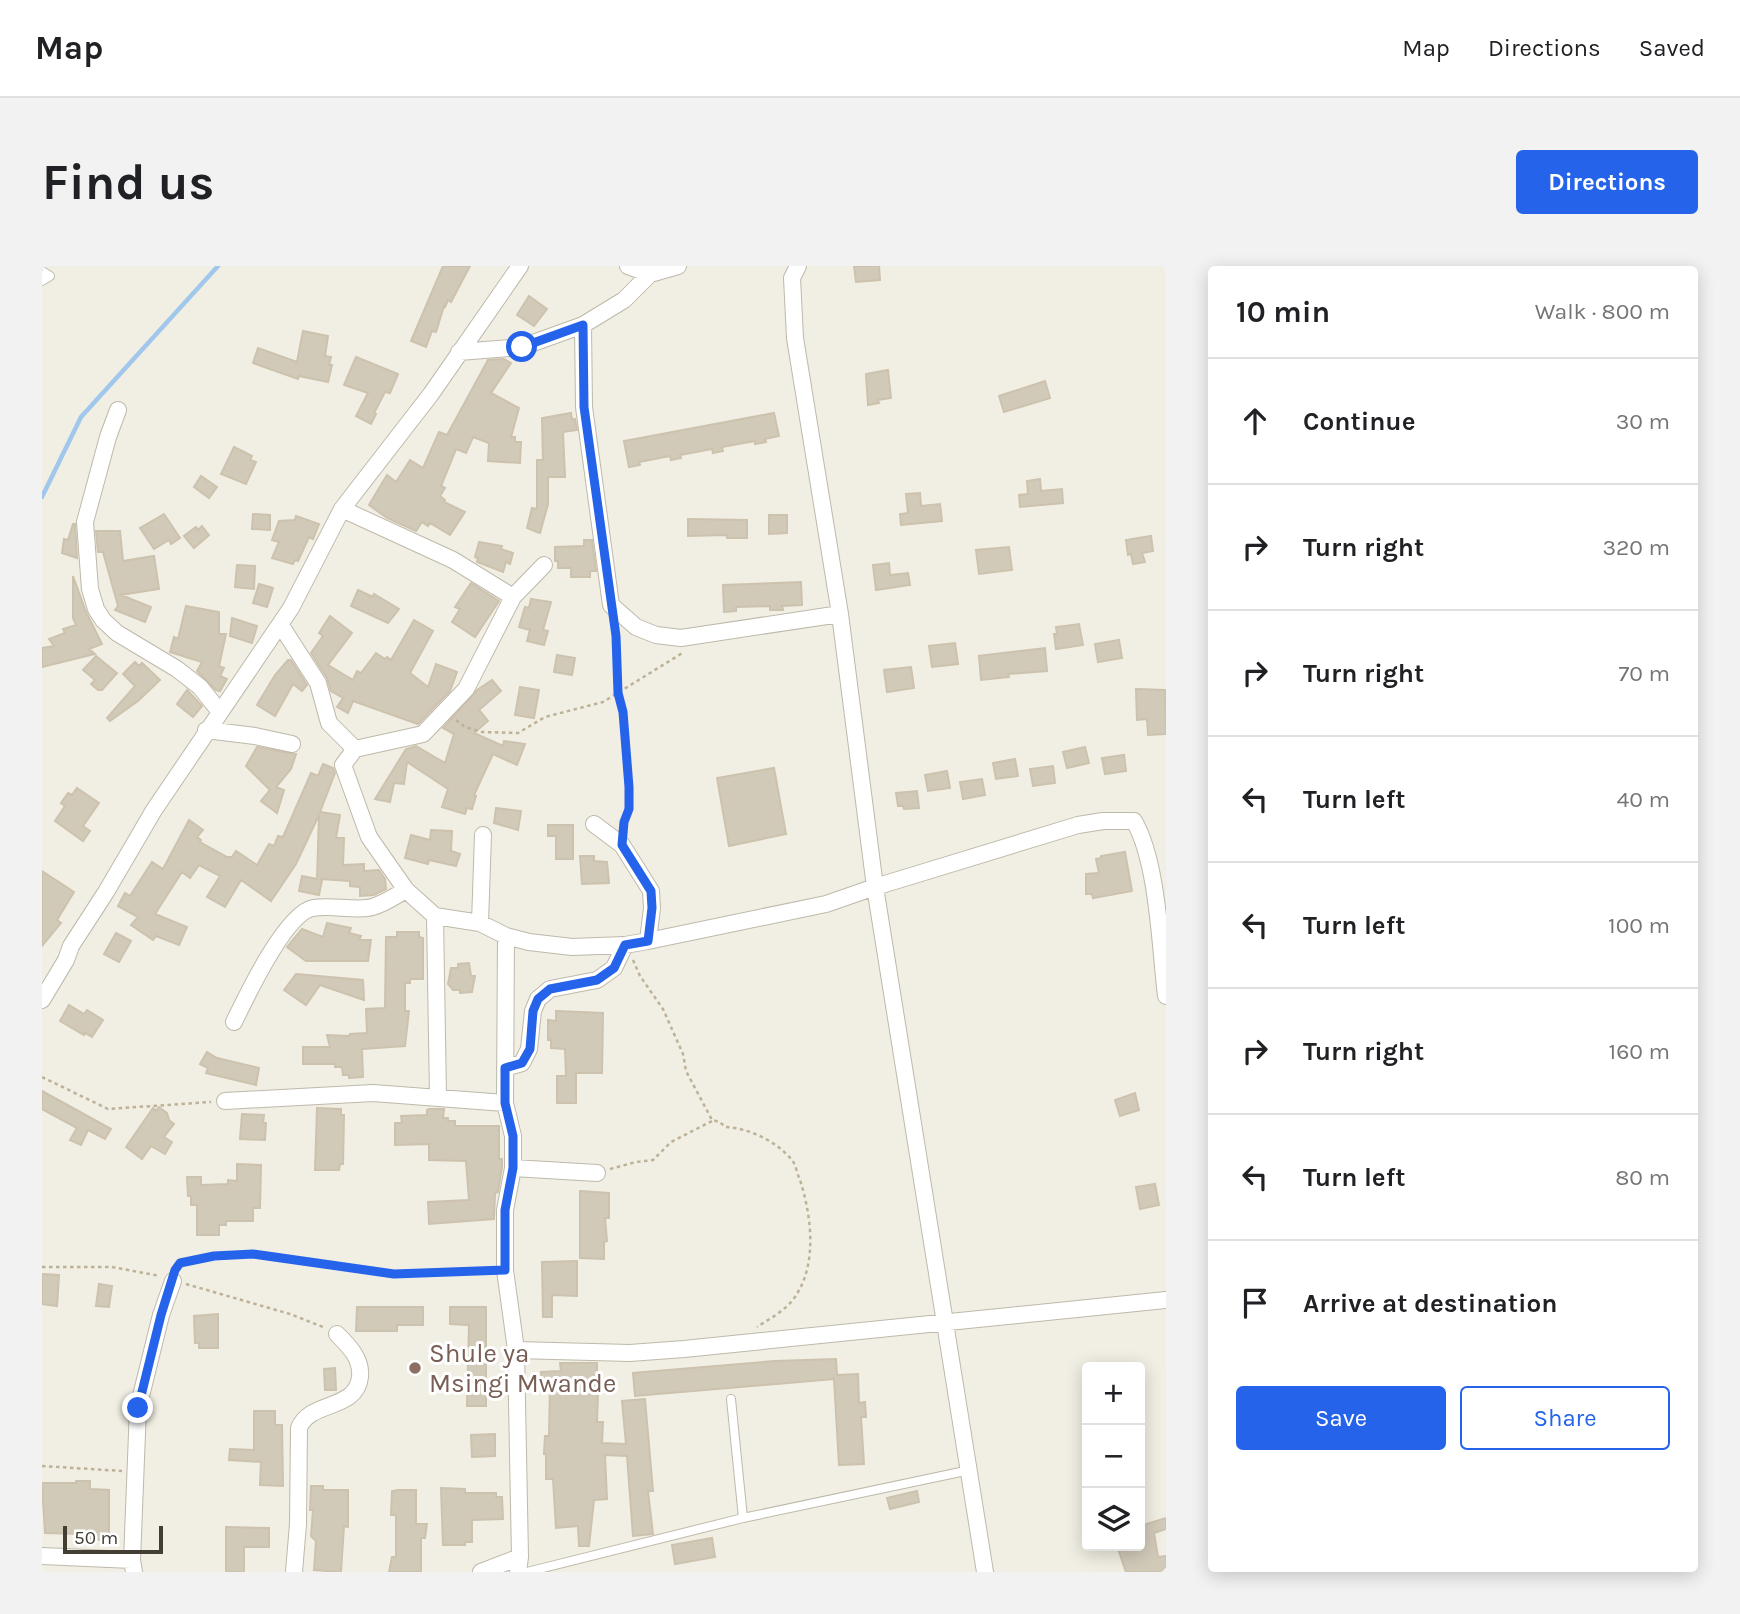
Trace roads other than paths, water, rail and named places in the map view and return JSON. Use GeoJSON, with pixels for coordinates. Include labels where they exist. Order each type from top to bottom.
{"type":"FeatureCollection","features":[{"type":"Feature","properties":{"kind":"street"},"geometry":{"type":"LineString","coordinates":[[42,1000],[66,960],[71,946],[154,810],[291,608],[342,509],[431,394],[520,266]]}},
{"type":"Feature","properties":{"kind":"street"},"geometry":{"type":"LineString","coordinates":[[628,266],[650,274]]}},
{"type":"Feature","properties":{"kind":"street"},"geometry":{"type":"LineString","coordinates":[[460,352],[522,347],[583,325],[624,300],[650,274],[678,266]]}},
{"type":"Feature","properties":{"kind":"street"},"geometry":{"type":"LineString","coordinates":[[793,270],[795,338],[840,614],[874,887],[985,1572]]}},
{"type":"Feature","properties":{"kind":"street"},"geometry":{"type":"LineString","coordinates":[[583,325],[584,407],[611,605],[636,627],[656,635],[681,638],[840,614]]}},
{"type":"Feature","properties":{"kind":"street"},"geometry":{"type":"LineString","coordinates":[[118,410],[85,522],[90,589],[96,609],[117,633],[177,669],[200,687],[220,712]]}},
{"type":"Feature","properties":{"kind":"street"},"geometry":{"type":"LineString","coordinates":[[342,509],[453,560],[513,597]]}},
{"type":"Feature","properties":{"kind":"street"},"geometry":{"type":"LineString","coordinates":[[544,565],[513,597],[466,689],[423,734],[355,749],[343,765],[369,837],[406,890],[435,916],[480,923],[506,936],[529,942],[572,947],[625,945],[826,904],[1054,832],[1103,821],[1134,821],[1159,870],[1166,996]]}},
{"type":"Feature","properties":{"kind":"street"},"geometry":{"type":"LineString","coordinates":[[279,624],[318,683],[329,723],[355,749]]}},
{"type":"Feature","properties":{"kind":"street"},"geometry":{"type":"LineString","coordinates":[[206,730],[292,744]]}},
{"type":"Feature","properties":{"kind":"street"},"geometry":{"type":"LineString","coordinates":[[594,824],[622,845],[651,891],[648,941]]}},
{"type":"Feature","properties":{"kind":"street"},"geometry":{"type":"LineString","coordinates":[[480,923],[483,835]]}},
{"type":"Feature","properties":{"kind":"street"},"geometry":{"type":"LineString","coordinates":[[234,1021],[254,979],[282,935],[309,908],[341,906],[369,909],[406,890]]}},
{"type":"Feature","properties":{"kind":"street"},"geometry":{"type":"LineString","coordinates":[[435,916],[438,1097]]}},
{"type":"Feature","properties":{"kind":"street"},"geometry":{"type":"LineString","coordinates":[[481,1572],[519,1564],[516,1350],[505,1270],[505,1210],[513,1168],[513,1136],[505,1103],[506,936]]}},
{"type":"Feature","properties":{"kind":"street"},"geometry":{"type":"LineString","coordinates":[[505,1068],[522,1063],[530,1049],[533,1011],[538,999],[550,989],[597,980],[614,968],[625,945]]}},
{"type":"Feature","properties":{"kind":"street"},"geometry":{"type":"LineString","coordinates":[[225,1101],[373,1093],[505,1103]]}},
{"type":"Feature","properties":{"kind":"street"},"geometry":{"type":"LineString","coordinates":[[513,1168],[597,1173]]}},
{"type":"Feature","properties":{"kind":"street"},"geometry":{"type":"LineString","coordinates":[[42,1556],[133,1566],[138,1408],[161,1315],[173,1281]]}},
{"type":"Feature","properties":{"kind":"street"},"geometry":{"type":"LineString","coordinates":[[516,1350],[644,1352],[761,1343],[944,1321],[1166,1300]]}},
{"type":"Feature","properties":{"kind":"street"},"geometry":{"type":"LineString","coordinates":[[294,1572],[298,1524],[299,1428],[305,1417],[346,1399],[358,1388],[358,1359],[337,1334]]}},
{"type":"Feature","properties":{"kind":"lane"},"geometry":{"type":"LineString","coordinates":[[42,271],[50,276],[42,281]]}},
{"type":"Feature","properties":{"kind":"lane"},"geometry":{"type":"LineString","coordinates":[[731,1399],[743,1518]]}},
{"type":"Feature","properties":{"kind":"lane"},"geometry":{"type":"LineString","coordinates":[[527,1572],[743,1518],[970,1470]]}},
{"type":"Feature","properties":{"kind":"waterway"},"geometry":{"type":"LineString","coordinates":[[42,497],[81,417],[218,266]]}},
{"type":"Feature","properties":{"kind":"place","name":"Shule ya Msingi Mwande"},"geometry":{"type":"Point","coordinates":[415,1368]}}]}
